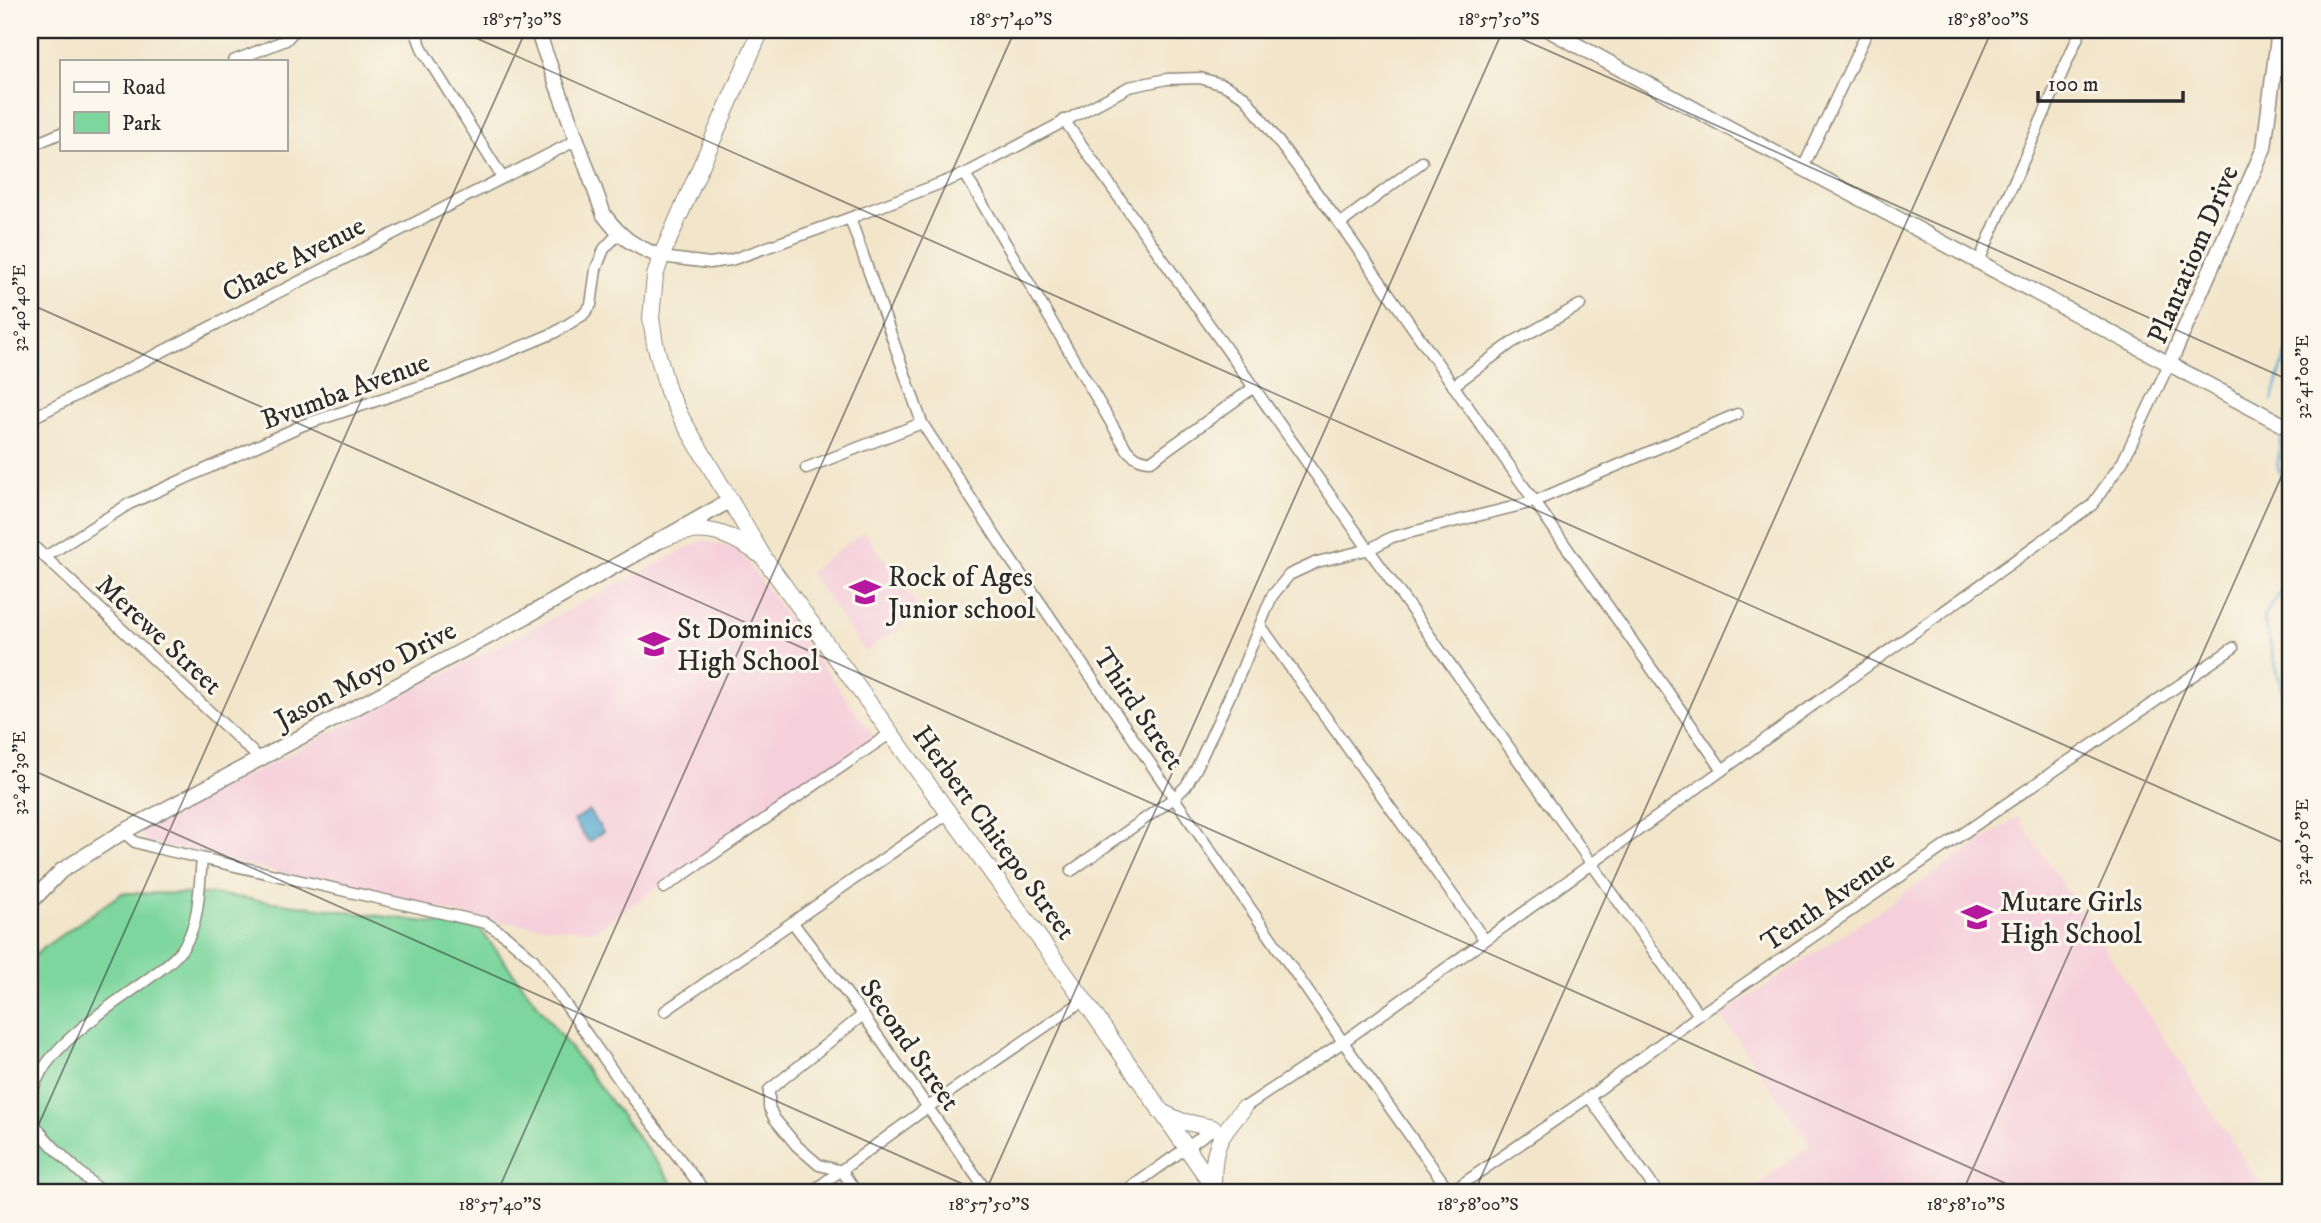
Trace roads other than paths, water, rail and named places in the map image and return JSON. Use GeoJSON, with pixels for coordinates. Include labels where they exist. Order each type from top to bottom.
{"type":"FeatureCollection","features":[{"type":"Feature","properties":{"kind":"main road","name":"Herbert Chitepo Street"},"geometry":{"type":"LineString","coordinates":[[757,32],[655,276],[651,318],[668,391],[764,558],[1083,1000],[1215,1190]]}},
{"type":"Feature","properties":{"kind":"main road"},"geometry":{"type":"LineString","coordinates":[[660,540],[676,532],[703,530],[738,540],[764,558]]}},
{"type":"Feature","properties":{"kind":"main road"},"geometry":{"type":"LineString","coordinates":[[1215,1190],[1213,1161],[1216,1145],[1243,1109]]}},
{"type":"Feature","properties":{"kind":"main road"},"geometry":{"type":"LineString","coordinates":[[1161,1112],[1213,1128]]}},
{"type":"Feature","properties":{"kind":"street"},"geometry":{"type":"LineString","coordinates":[[236,60],[286,40],[295,30]]}},
{"type":"Feature","properties":{"kind":"street"},"geometry":{"type":"LineString","coordinates":[[415,30],[423,51],[502,177]]}},
{"type":"Feature","properties":{"kind":"street"},"geometry":{"type":"LineString","coordinates":[[537,30],[604,215],[618,234],[661,257],[710,263],[731,260],[965,174],[1129,87],[1167,79],[1200,78],[1224,85],[1245,97],[1339,224],[1722,769]]}},
{"type":"Feature","properties":{"kind":"street"},"geometry":{"type":"LineString","coordinates":[[1123,1193],[1185,1147],[1343,1042],[2092,505],[2123,461],[2170,362],[1804,169],[1549,30]]}},
{"type":"Feature","properties":{"kind":"street"},"geometry":{"type":"LineString","coordinates":[[1804,169],[1868,30]]}},
{"type":"Feature","properties":{"kind":"street"},"geometry":{"type":"LineString","coordinates":[[1979,261],[2081,30]]}},
{"type":"Feature","properties":{"kind":"street","name":"Plantatiom Drive"},"geometry":{"type":"LineString","coordinates":[[2279,30],[2264,148],[2170,362],[2291,429]]}},
{"type":"Feature","properties":{"kind":"street"},"geometry":{"type":"LineString","coordinates":[[1064,120],[1699,1015]]}},
{"type":"Feature","properties":{"kind":"street"},"geometry":{"type":"LineString","coordinates":[[30,146],[60,133]]}},
{"type":"Feature","properties":{"kind":"street","name":"Chace Avenue"},"geometry":{"type":"LineString","coordinates":[[30,419],[577,140]]}},
{"type":"Feature","properties":{"kind":"street"},"geometry":{"type":"LineString","coordinates":[[1339,224],[1422,162]]}},
{"type":"Feature","properties":{"kind":"street"},"geometry":{"type":"LineString","coordinates":[[965,174],[1127,450],[1136,458],[1151,461],[1253,388]]}},
{"type":"Feature","properties":{"kind":"street","name":"Third Street"},"geometry":{"type":"LineString","coordinates":[[850,218],[922,423],[1009,557],[1174,798],[1450,1193]]}},
{"type":"Feature","properties":{"kind":"street","name":"Bvumba Avenue"},"geometry":{"type":"LineString","coordinates":[[45,557],[129,505],[303,425],[448,376],[554,333],[583,315],[591,305],[596,269],[604,249],[618,234]]}},
{"type":"Feature","properties":{"kind":"street"},"geometry":{"type":"LineString","coordinates":[[1453,386],[1513,342],[1580,305]]}},
{"type":"Feature","properties":{"kind":"street"},"geometry":{"type":"LineString","coordinates":[[1071,871],[1174,798],[1186,786],[1197,767],[1272,596],[1279,584],[1289,575],[1317,562],[1370,549],[1392,537],[1533,502],[1737,414]]}},
{"type":"Feature","properties":{"kind":"street"},"geometry":{"type":"LineString","coordinates":[[806,468],[922,423]]}},
{"type":"Feature","properties":{"kind":"street","name":"Jason Moyo Drive"},"geometry":{"type":"LineString","coordinates":[[30,903],[61,871],[123,832],[527,616],[731,500]]}},
{"type":"Feature","properties":{"kind":"street","name":"Merewe Street"},"geometry":{"type":"LineString","coordinates":[[30,543],[259,758]]}},
{"type":"Feature","properties":{"kind":"street"},"geometry":{"type":"LineString","coordinates":[[1260,625],[1484,939]]}},
{"type":"Feature","properties":{"kind":"street","name":"Tenth Avenue"},"geometry":{"type":"LineString","coordinates":[[1450,1193],[1589,1097],[1699,1015],[2233,648]]}},
{"type":"Feature","properties":{"kind":"street"},"geometry":{"type":"LineString","coordinates":[[664,888],[891,733]]}},
{"type":"Feature","properties":{"kind":"street"},"geometry":{"type":"LineString","coordinates":[[664,1011],[949,813]]}},
{"type":"Feature","properties":{"kind":"street"},"geometry":{"type":"LineString","coordinates":[[123,832],[135,842],[202,859],[486,923],[533,959],[628,1092],[706,1193]]}},
{"type":"Feature","properties":{"kind":"street"},"geometry":{"type":"LineString","coordinates":[[102,1193],[38,1130],[30,1115],[31,1094],[40,1071],[64,1046],[94,1019],[169,963],[186,944],[195,920],[202,859]]}},
{"type":"Feature","properties":{"kind":"street","name":"Second Street"},"geometry":{"type":"LineString","coordinates":[[793,923],[863,1015],[988,1193]]}},
{"type":"Feature","properties":{"kind":"street"},"geometry":{"type":"LineString","coordinates":[[810,1193],[928,1107],[1083,1000]]}},
{"type":"Feature","properties":{"kind":"street"},"geometry":{"type":"LineString","coordinates":[[857,1193],[842,1171],[819,1165],[797,1146],[774,1118],[769,1107],[769,1090],[863,1015]]}},
{"type":"Feature","properties":{"kind":"street"},"geometry":{"type":"LineString","coordinates":[[1589,1097],[1658,1193]]}},
{"type":"Feature","properties":{"kind":"water"},"geometry":{"type":"Polygon","coordinates":[[[589,811],[603,832],[589,842],[574,821],[589,811]]]}},
{"type":"Feature","properties":{"kind":"waterway"},"geometry":{"type":"LineString","coordinates":[[2272,401],[2291,344]]}},
{"type":"Feature","properties":{"kind":"waterway"},"geometry":{"type":"LineString","coordinates":[[2281,437],[2278,467],[2291,505]]}},
{"type":"Feature","properties":{"kind":"waterway"},"geometry":{"type":"LineString","coordinates":[[2291,579],[2263,616],[2291,724]]}},
{"type":"Feature","properties":{"kind":"place","name":"Rock of Ages Junior school"},"geometry":{"type":"Point","coordinates":[865,592]}},
{"type":"Feature","properties":{"kind":"place","name":"St Dominics High School"},"geometry":{"type":"Point","coordinates":[654,644]}},
{"type":"Feature","properties":{"kind":"place","name":"Mutare Girls High School"},"geometry":{"type":"Point","coordinates":[1977,917]}}]}
